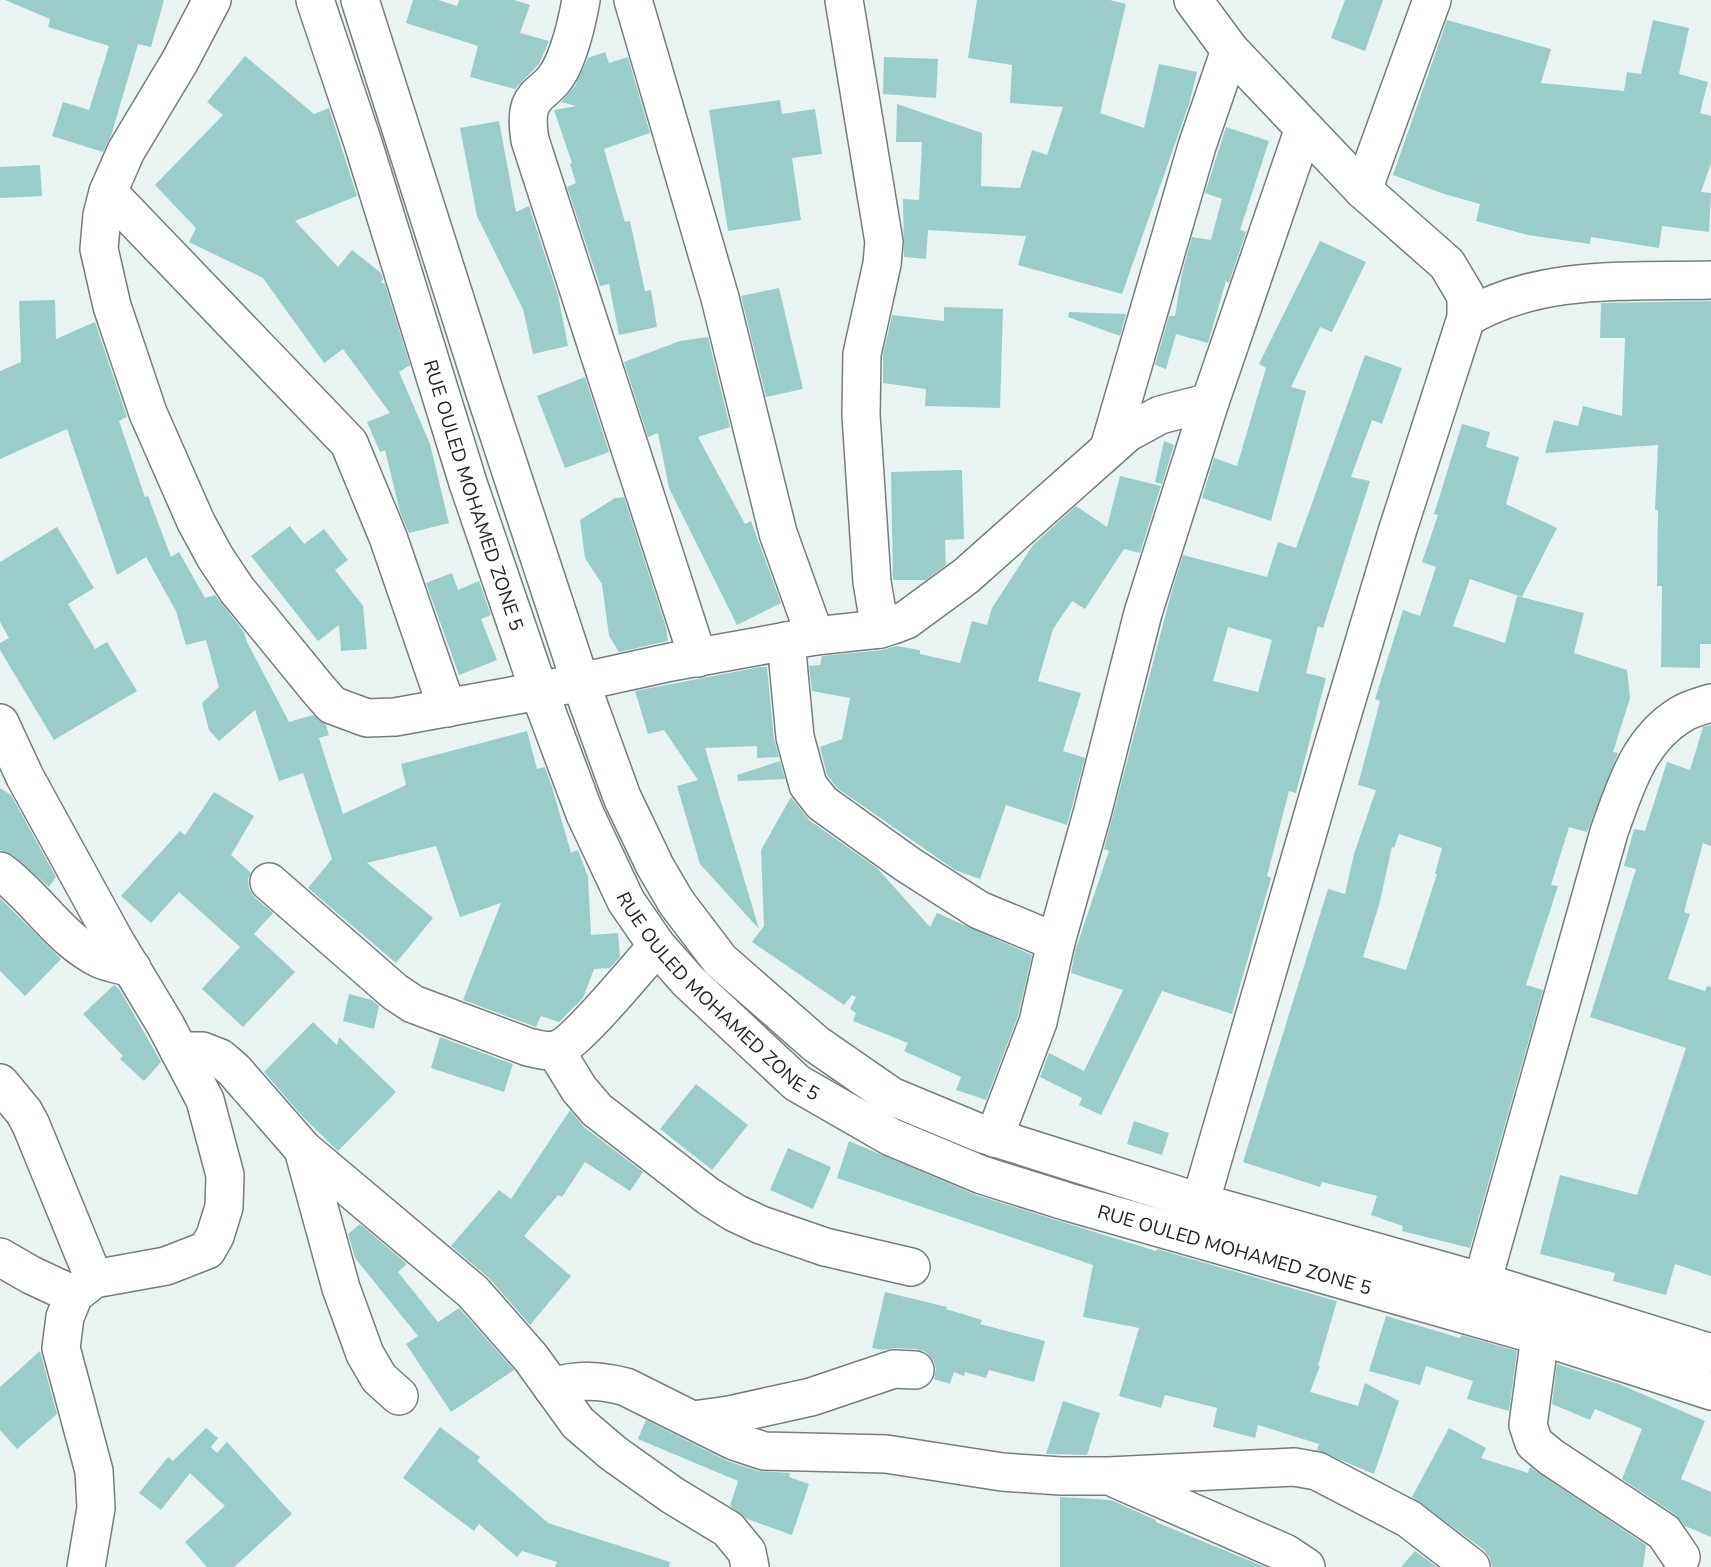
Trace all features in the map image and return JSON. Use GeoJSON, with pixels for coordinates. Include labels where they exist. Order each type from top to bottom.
{"type":"FeatureCollection","features":[{"type":"Feature","properties":{"kind":"street"},"geometry":{"type":"LineString","coordinates":[[212,0],[180,61],[126,151],[108,192],[102,215],[99,249],[112,306],[148,413],[196,522],[237,590],[332,705],[367,718],[395,718],[800,638],[880,629],[906,620],[966,576],[1127,433],[1160,415],[1210,402]]}},
{"type":"Feature","properties":{"kind":"street","name":"RUE OULED MOHAMED ZONE 5"},"geometry":{"type":"LineString","coordinates":[[315,0],[363,143],[468,483],[539,691],[585,814],[626,901],[657,946],[698,990],[797,1083],[891,1137],[982,1175],[1068,1202],[1195,1218],[1483,1282],[1711,1353]]}},
{"type":"Feature","properties":{"kind":"street","name":"RUE OULED MOHAMED ZONE 5"},"geometry":{"type":"LineString","coordinates":[[360,0],[481,380],[580,681],[622,797],[655,866],[676,902],[720,960],[816,1044],[891,1096],[1195,1218],[1472,1316],[1711,1391]]}},
{"type":"Feature","properties":{"kind":"street"},"geometry":{"type":"LineString","coordinates":[[581,0],[575,30],[562,66],[529,108],[527,120],[530,140],[698,658]]}},
{"type":"Feature","properties":{"kind":"street"},"geometry":{"type":"LineString","coordinates":[[633,0],[720,298],[778,533],[800,638],[795,737],[808,785],[822,803],[907,864],[978,910],[1055,942]]}},
{"type":"Feature","properties":{"kind":"street"},"geometry":{"type":"LineString","coordinates":[[844,0],[884,242],[883,264],[873,299],[861,366],[868,531],[872,582],[880,629]]}},
{"type":"Feature","properties":{"kind":"street"},"geometry":{"type":"LineString","coordinates":[[1193,0],[1230,50],[1363,190],[1447,264],[1466,296],[1466,318],[1393,545],[1195,1218]]}},
{"type":"Feature","properties":{"kind":"street"},"geometry":{"type":"LineString","coordinates":[[1363,190],[1432,0]]}},
{"type":"Feature","properties":{"kind":"street"},"geometry":{"type":"LineString","coordinates":[[1109,448],[1193,159],[1230,50]]}},
{"type":"Feature","properties":{"kind":"street"},"geometry":{"type":"LineString","coordinates":[[994,1138],[1038,1022],[1055,942],[1092,814],[1143,613],[1210,402],[1304,128]]}},
{"type":"Feature","properties":{"kind":"street"},"geometry":{"type":"LineString","coordinates":[[108,192],[349,443],[388,537],[447,708]]}},
{"type":"Feature","properties":{"kind":"street"},"geometry":{"type":"LineString","coordinates":[[1466,318],[1515,295],[1575,284],[1711,280]]}},
{"type":"Feature","properties":{"kind":"street"},"geometry":{"type":"LineString","coordinates":[[1472,1316],[1609,832],[1630,774],[1645,747],[1663,729],[1681,715],[1711,703]]}},
{"type":"Feature","properties":{"kind":"street"},"geometry":{"type":"LineString","coordinates":[[0,723],[25,777],[205,1100],[225,1175],[224,1207],[215,1236],[207,1250],[166,1266],[84,1287],[31,1275],[0,1257]]}},
{"type":"Feature","properties":{"kind":"street"},"geometry":{"type":"LineString","coordinates":[[0,871],[78,946],[102,960],[132,968]]}},
{"type":"Feature","properties":{"kind":"street"},"geometry":{"type":"LineString","coordinates":[[269,881],[413,1004],[528,1047],[555,1050],[565,1046],[608,1003],[657,946]]}},
{"type":"Feature","properties":{"kind":"street"},"geometry":{"type":"LineString","coordinates":[[555,1050],[579,1089],[597,1110],[686,1180],[735,1213],[761,1226],[825,1247],[911,1267]]}},
{"type":"Feature","properties":{"kind":"street"},"geometry":{"type":"LineString","coordinates":[[178,1051],[202,1051],[220,1058],[234,1070],[303,1149],[473,1292],[502,1324],[578,1423],[613,1453],[672,1495],[728,1529],[747,1552],[750,1567]]}},
{"type":"Feature","properties":{"kind":"street"},"geometry":{"type":"LineString","coordinates":[[0,1083],[31,1125],[84,1287]]}},
{"type":"Feature","properties":{"kind":"street"},"geometry":{"type":"LineString","coordinates":[[303,1149],[341,1288],[365,1354],[379,1378],[399,1396]]}},
{"type":"Feature","properties":{"kind":"street"},"geometry":{"type":"LineString","coordinates":[[84,1287],[65,1317],[61,1348],[94,1471],[96,1508],[86,1567]]}},
{"type":"Feature","properties":{"kind":"street"},"geometry":{"type":"LineString","coordinates":[[1540,1336],[1528,1425],[1534,1443],[1664,1532],[1687,1561]]}},
{"type":"Feature","properties":{"kind":"street"},"geometry":{"type":"LineString","coordinates":[[693,1420],[811,1397],[894,1369],[915,1370]]}},
{"type":"Feature","properties":{"kind":"street"},"geometry":{"type":"LineString","coordinates":[[552,1387],[581,1380],[626,1387],[734,1441],[764,1451],[886,1454],[1002,1472],[1061,1476],[1293,1467],[1317,1471],[1409,1519],[1471,1567]]}},
{"type":"Feature","properties":{"kind":"street"},"geometry":{"type":"LineString","coordinates":[[1109,1476],[1285,1553],[1306,1567]]}},
{"type":"Feature","properties":{"kind":"building"},"geometry":{"type":"Polygon","coordinates":[[[5,0],[164,0],[151,47],[138,44],[111,136],[103,152],[52,136],[63,102],[89,110],[109,46],[48,27],[50,19],[5,0]]]}},
{"type":"Feature","properties":{"kind":"building"},"geometry":{"type":"Polygon","coordinates":[[[413,0],[438,0],[457,6],[459,0],[514,0],[530,5],[520,33],[549,41],[539,64],[515,89],[470,77],[478,46],[406,23],[413,0]]]}},
{"type":"Feature","properties":{"kind":"building"},"geometry":{"type":"Polygon","coordinates":[[[977,0],[1110,0],[1126,4],[1100,113],[1144,128],[1159,64],[1197,72],[1189,104],[1122,294],[1018,265],[1026,236],[928,230],[926,259],[904,257],[903,199],[919,200],[922,142],[896,142],[897,104],[982,133],[981,186],[1020,188],[1032,150],[1047,155],[1063,107],[1010,103],[1012,65],[968,58],[977,0]]]}},
{"type":"Feature","properties":{"kind":"building"},"geometry":{"type":"Polygon","coordinates":[[[1345,0],[1383,0],[1365,51],[1331,38],[1345,0]]]}},
{"type":"Feature","properties":{"kind":"building"},"geometry":{"type":"Polygon","coordinates":[[[1447,20],[1551,49],[1541,83],[1624,91],[1627,72],[1641,74],[1653,20],[1689,28],[1679,74],[1708,82],[1700,113],[1711,116],[1711,163],[1701,192],[1711,193],[1709,232],[1662,226],[1659,248],[1591,237],[1590,244],[1528,235],[1476,221],[1480,204],[1393,175],[1447,20]]]}},
{"type":"Feature","properties":{"kind":"building"},"geometry":{"type":"Polygon","coordinates":[[[605,52],[609,63],[628,57],[650,133],[604,149],[625,222],[630,221],[645,291],[651,290],[657,327],[619,335],[609,284],[600,286],[567,187],[576,183],[554,110],[576,106],[561,102],[575,86],[588,58],[605,52]]]}},
{"type":"Feature","properties":{"kind":"building"},"geometry":{"type":"Polygon","coordinates":[[[245,56],[314,114],[329,108],[357,196],[295,221],[338,267],[352,250],[381,273],[381,282],[385,284],[410,365],[399,372],[430,444],[449,523],[409,533],[400,512],[385,450],[380,452],[367,422],[390,413],[343,349],[324,363],[263,278],[189,242],[196,228],[155,185],[223,115],[207,102],[245,56]]]}},
{"type":"Feature","properties":{"kind":"building"},"geometry":{"type":"Polygon","coordinates":[[[884,57],[938,59],[936,98],[883,94],[884,57]]]}},
{"type":"Feature","properties":{"kind":"building"},"geometry":{"type":"Polygon","coordinates":[[[780,100],[782,114],[815,109],[822,154],[792,158],[801,220],[728,231],[709,110],[780,100]]]}},
{"type":"Feature","properties":{"kind":"building"},"geometry":{"type":"Polygon","coordinates":[[[499,121],[516,212],[529,206],[558,295],[568,346],[533,354],[523,309],[477,216],[460,128],[499,121]]]}},
{"type":"Feature","properties":{"kind":"building"},"geometry":{"type":"Polygon","coordinates":[[[1226,127],[1269,141],[1240,230],[1246,232],[1229,283],[1226,281],[1208,343],[1176,334],[1166,369],[1155,365],[1169,316],[1175,316],[1182,273],[1192,237],[1211,240],[1222,199],[1205,193],[1226,127]]]}},
{"type":"Feature","properties":{"kind":"building"},"geometry":{"type":"Polygon","coordinates":[[[40,165],[42,196],[0,198],[0,167],[40,165]]]}},
{"type":"Feature","properties":{"kind":"building"},"geometry":{"type":"Polygon","coordinates":[[[1320,241],[1366,262],[1332,332],[1320,327],[1291,387],[1306,391],[1271,521],[1202,498],[1214,458],[1237,466],[1266,368],[1259,364],[1320,241]]]}},
{"type":"Feature","properties":{"kind":"building"},"geometry":{"type":"Polygon","coordinates":[[[779,288],[803,389],[766,397],[741,296],[779,288]]]}},
{"type":"Feature","properties":{"kind":"building"},"geometry":{"type":"Polygon","coordinates":[[[55,300],[56,339],[95,322],[127,417],[119,421],[145,497],[148,496],[171,557],[179,552],[205,598],[215,595],[244,632],[289,722],[313,715],[326,725],[329,735],[319,738],[343,814],[406,785],[401,764],[527,731],[537,769],[545,767],[571,853],[578,850],[588,877],[591,935],[618,933],[620,957],[610,968],[594,969],[583,998],[559,1022],[541,1016],[536,1027],[463,1000],[501,903],[460,917],[436,846],[367,863],[433,918],[396,963],[308,888],[332,859],[303,773],[279,781],[255,710],[219,741],[209,730],[202,703],[219,687],[206,640],[186,645],[176,611],[146,557],[117,575],[67,429],[0,459],[0,371],[21,362],[19,301],[55,300]]]}},
{"type":"Feature","properties":{"kind":"building"},"geometry":{"type":"Polygon","coordinates":[[[1711,301],[1711,644],[1700,644],[1700,668],[1661,667],[1662,586],[1657,586],[1658,510],[1655,510],[1658,445],[1545,453],[1554,420],[1578,426],[1583,406],[1622,416],[1625,338],[1600,338],[1601,303],[1711,301]]]}},
{"type":"Feature","properties":{"kind":"building"},"geometry":{"type":"Polygon","coordinates":[[[944,307],[1003,309],[1000,408],[925,406],[926,389],[883,383],[883,355],[892,315],[944,321],[944,307]]]}},
{"type":"Feature","properties":{"kind":"building"},"geometry":{"type":"Polygon","coordinates":[[[1069,312],[1126,314],[1120,336],[1068,317],[1069,312]]]}},
{"type":"Feature","properties":{"kind":"building"},"geometry":{"type":"Polygon","coordinates":[[[708,337],[730,427],[698,437],[745,524],[751,521],[781,603],[737,625],[669,488],[658,433],[648,437],[624,362],[680,341],[708,337]]]}},
{"type":"Feature","properties":{"kind":"building"},"geometry":{"type":"Polygon","coordinates":[[[1365,355],[1402,368],[1382,424],[1372,420],[1351,477],[1370,481],[1323,628],[1318,626],[1306,673],[1326,678],[1296,793],[1289,791],[1267,876],[1271,878],[1232,1014],[1162,991],[1101,1115],[1079,1105],[1082,1098],[1040,1077],[1049,1053],[1084,1071],[1123,990],[1071,973],[1075,951],[1109,851],[1104,849],[1183,555],[1267,577],[1278,542],[1296,548],[1365,355]],[[1228,627],[1213,681],[1258,692],[1272,640],[1228,627]]]}},
{"type":"Feature","properties":{"kind":"building"},"geometry":{"type":"Polygon","coordinates":[[[585,377],[609,452],[565,468],[537,396],[585,377]]]}},
{"type":"Feature","properties":{"kind":"building"},"geometry":{"type":"Polygon","coordinates":[[[1462,424],[1490,432],[1486,447],[1519,457],[1506,504],[1557,528],[1522,597],[1470,579],[1453,626],[1505,643],[1517,596],[1584,613],[1574,653],[1627,670],[1630,698],[1613,752],[1618,753],[1587,832],[1569,827],[1551,885],[1558,886],[1526,985],[1543,990],[1470,1248],[1402,1231],[1403,1226],[1371,1215],[1377,1196],[1322,1182],[1320,1187],[1243,1162],[1328,889],[1345,894],[1354,854],[1376,790],[1358,785],[1380,701],[1375,699],[1403,610],[1420,616],[1436,567],[1422,562],[1438,515],[1434,514],[1462,424]],[[1399,834],[1394,848],[1392,847],[1379,905],[1363,957],[1406,970],[1437,874],[1442,848],[1399,834]]]}},
{"type":"Feature","properties":{"kind":"building"},"geometry":{"type":"Polygon","coordinates":[[[1164,441],[1174,445],[1162,484],[1155,482],[1164,441]]]}},
{"type":"Feature","properties":{"kind":"building"},"geometry":{"type":"Polygon","coordinates":[[[962,470],[964,539],[945,540],[946,565],[926,580],[893,580],[891,472],[962,470]]]}},
{"type":"Feature","properties":{"kind":"building"},"geometry":{"type":"Polygon","coordinates":[[[1120,476],[1161,486],[1140,553],[1124,549],[1085,609],[1072,601],[1053,629],[1038,681],[1081,693],[1063,751],[1085,758],[1067,825],[1006,805],[980,879],[955,870],[837,788],[827,775],[820,747],[842,739],[850,698],[812,691],[809,666],[820,665],[822,656],[896,646],[920,650],[920,654],[960,663],[972,621],[987,625],[992,608],[1033,545],[1076,506],[1107,527],[1120,476]]]}},
{"type":"Feature","properties":{"kind":"building"},"geometry":{"type":"Polygon","coordinates":[[[624,497],[666,627],[668,641],[619,652],[609,636],[602,584],[585,558],[580,520],[615,498],[624,497]]]}},
{"type":"Feature","properties":{"kind":"building"},"geometry":{"type":"Polygon","coordinates":[[[290,526],[304,544],[324,529],[348,560],[335,570],[363,606],[367,649],[341,651],[339,625],[318,641],[251,556],[290,526]]]}},
{"type":"Feature","properties":{"kind":"building"},"geometry":{"type":"Polygon","coordinates":[[[57,527],[94,588],[68,604],[95,649],[107,642],[137,691],[54,740],[0,650],[0,643],[9,638],[0,622],[0,562],[57,527]]]}},
{"type":"Feature","properties":{"kind":"building"},"geometry":{"type":"Polygon","coordinates":[[[452,573],[458,590],[479,581],[491,615],[481,619],[497,660],[459,675],[426,583],[452,573]]]}},
{"type":"Feature","properties":{"kind":"building"},"geometry":{"type":"Polygon","coordinates":[[[767,667],[774,739],[779,757],[757,758],[757,746],[705,748],[759,929],[700,864],[677,786],[698,780],[664,730],[648,734],[635,691],[767,667]]]}},
{"type":"Feature","properties":{"kind":"building"},"geometry":{"type":"Polygon","coordinates":[[[1711,725],[1711,846],[1703,843],[1684,912],[1690,914],[1668,979],[1705,991],[1707,986],[1711,987],[1711,1276],[1675,1264],[1666,1295],[1613,1281],[1615,1273],[1540,1254],[1560,1175],[1637,1195],[1686,1048],[1590,1017],[1636,869],[1624,866],[1634,829],[1645,831],[1667,762],[1690,770],[1703,727],[1711,725]]]}},
{"type":"Feature","properties":{"kind":"building"},"geometry":{"type":"Polygon","coordinates":[[[780,761],[785,779],[738,781],[737,775],[780,761]]]}},
{"type":"Feature","properties":{"kind":"building"},"geometry":{"type":"Polygon","coordinates":[[[0,788],[11,795],[56,877],[49,887],[13,855],[0,850],[0,788]]]}},
{"type":"Feature","properties":{"kind":"building"},"geometry":{"type":"Polygon","coordinates":[[[214,792],[254,816],[231,855],[251,873],[248,879],[249,889],[255,898],[273,913],[254,934],[295,972],[243,1027],[202,989],[240,947],[179,892],[151,923],[121,896],[180,831],[185,835],[214,792]]]}},
{"type":"Feature","properties":{"kind":"building"},"geometry":{"type":"Polygon","coordinates":[[[791,797],[809,820],[877,868],[930,927],[937,913],[1032,955],[1018,1016],[986,1100],[956,1090],[961,1077],[904,1051],[908,1043],[853,1021],[856,1013],[850,1009],[856,997],[852,995],[844,1005],[752,942],[764,926],[761,850],[791,797]]]}},
{"type":"Feature","properties":{"kind":"building"},"geometry":{"type":"Polygon","coordinates":[[[0,898],[61,959],[25,996],[0,971],[0,898]]]}},
{"type":"Feature","properties":{"kind":"building"},"geometry":{"type":"Polygon","coordinates":[[[114,985],[120,990],[161,1062],[144,1081],[120,1059],[123,1056],[83,1014],[114,985]]]}},
{"type":"Feature","properties":{"kind":"building"},"geometry":{"type":"Polygon","coordinates":[[[349,994],[372,1000],[379,1006],[374,1029],[343,1021],[349,994]]]}},
{"type":"Feature","properties":{"kind":"building"},"geometry":{"type":"Polygon","coordinates":[[[313,1022],[337,1045],[339,1037],[396,1092],[338,1151],[302,1116],[264,1072],[313,1022]]]}},
{"type":"Feature","properties":{"kind":"building"},"geometry":{"type":"Polygon","coordinates":[[[440,1037],[513,1064],[504,1092],[431,1068],[440,1037]]]}},
{"type":"Feature","properties":{"kind":"building"},"geometry":{"type":"Polygon","coordinates":[[[696,1084],[748,1125],[712,1170],[660,1129],[696,1084]]]}},
{"type":"Feature","properties":{"kind":"building"},"geometry":{"type":"Polygon","coordinates":[[[570,1110],[584,1127],[643,1172],[630,1191],[585,1162],[562,1197],[558,1195],[524,1236],[571,1276],[530,1325],[489,1278],[451,1246],[499,1190],[511,1199],[570,1110]]]}},
{"type":"Feature","properties":{"kind":"building"},"geometry":{"type":"Polygon","coordinates":[[[1134,1121],[1169,1133],[1162,1155],[1127,1144],[1134,1121]]]}},
{"type":"Feature","properties":{"kind":"building"},"geometry":{"type":"Polygon","coordinates":[[[849,1141],[976,1195],[1156,1251],[1157,1249],[1337,1301],[1320,1366],[1310,1392],[1358,1406],[1365,1383],[1399,1401],[1374,1474],[1317,1450],[1319,1444],[1258,1425],[1255,1438],[1213,1427],[1217,1408],[1165,1395],[1161,1408],[1119,1396],[1139,1328],[1083,1317],[1093,1265],[837,1178],[849,1141]]]}},
{"type":"Feature","properties":{"kind":"building"},"geometry":{"type":"Polygon","coordinates":[[[788,1148],[831,1167],[813,1209],[770,1190],[788,1148]]]}},
{"type":"Feature","properties":{"kind":"building"},"geometry":{"type":"Polygon","coordinates":[[[360,1224],[407,1264],[398,1272],[438,1322],[459,1308],[514,1370],[451,1412],[406,1344],[418,1336],[355,1258],[348,1234],[360,1224]]]}},
{"type":"Feature","properties":{"kind":"building"},"geometry":{"type":"Polygon","coordinates":[[[885,1292],[947,1307],[946,1309],[982,1320],[980,1324],[1045,1341],[1034,1382],[989,1370],[986,1378],[954,1372],[950,1384],[934,1379],[934,1361],[926,1352],[916,1349],[872,1348],[885,1292]]]}},
{"type":"Feature","properties":{"kind":"building"},"geometry":{"type":"Polygon","coordinates":[[[1386,1316],[1460,1338],[1461,1335],[1517,1351],[1509,1411],[1467,1399],[1473,1381],[1426,1366],[1420,1385],[1369,1371],[1386,1316]]]}},
{"type":"Feature","properties":{"kind":"building"},"geometry":{"type":"Polygon","coordinates":[[[40,1351],[57,1414],[17,1449],[0,1430],[0,1387],[40,1351]]]}},
{"type":"Feature","properties":{"kind":"building"},"geometry":{"type":"Polygon","coordinates":[[[1557,1364],[1619,1384],[1705,1421],[1681,1479],[1711,1492],[1711,1537],[1685,1526],[1676,1515],[1622,1479],[1642,1429],[1595,1409],[1590,1420],[1552,1404],[1557,1364]]]}},
{"type":"Feature","properties":{"kind":"building"},"geometry":{"type":"Polygon","coordinates":[[[1063,1401],[1100,1413],[1087,1455],[1046,1454],[1063,1401]]]}},
{"type":"Feature","properties":{"kind":"building"},"geometry":{"type":"Polygon","coordinates":[[[646,1420],[727,1461],[758,1471],[790,1473],[789,1477],[809,1484],[792,1535],[747,1519],[730,1506],[738,1481],[638,1439],[646,1420]]]}},
{"type":"Feature","properties":{"kind":"building"},"geometry":{"type":"Polygon","coordinates":[[[440,1427],[480,1457],[477,1461],[548,1523],[670,1562],[669,1567],[555,1567],[557,1562],[522,1551],[517,1557],[479,1524],[474,1531],[403,1478],[440,1427]]]}},
{"type":"Feature","properties":{"kind":"building"},"geometry":{"type":"Polygon","coordinates":[[[206,1428],[218,1438],[211,1447],[217,1453],[227,1442],[292,1514],[234,1567],[207,1567],[185,1542],[225,1506],[190,1473],[161,1510],[139,1493],[168,1457],[173,1461],[206,1428]]]}},
{"type":"Feature","properties":{"kind":"building"},"geometry":{"type":"Polygon","coordinates":[[[1449,1428],[1486,1448],[1481,1458],[1528,1473],[1530,1467],[1646,1545],[1643,1567],[1492,1567],[1484,1550],[1412,1497],[1449,1428]]]}},
{"type":"Feature","properties":{"kind":"building"},"geometry":{"type":"Polygon","coordinates":[[[1060,1497],[1111,1500],[1156,1522],[1265,1567],[1060,1567],[1060,1497]]]}},
{"type":"Feature","properties":{"kind":"building"},"geometry":{"type":"Polygon","coordinates":[[[1415,1551],[1437,1567],[1401,1567],[1415,1551]]]}}]}
